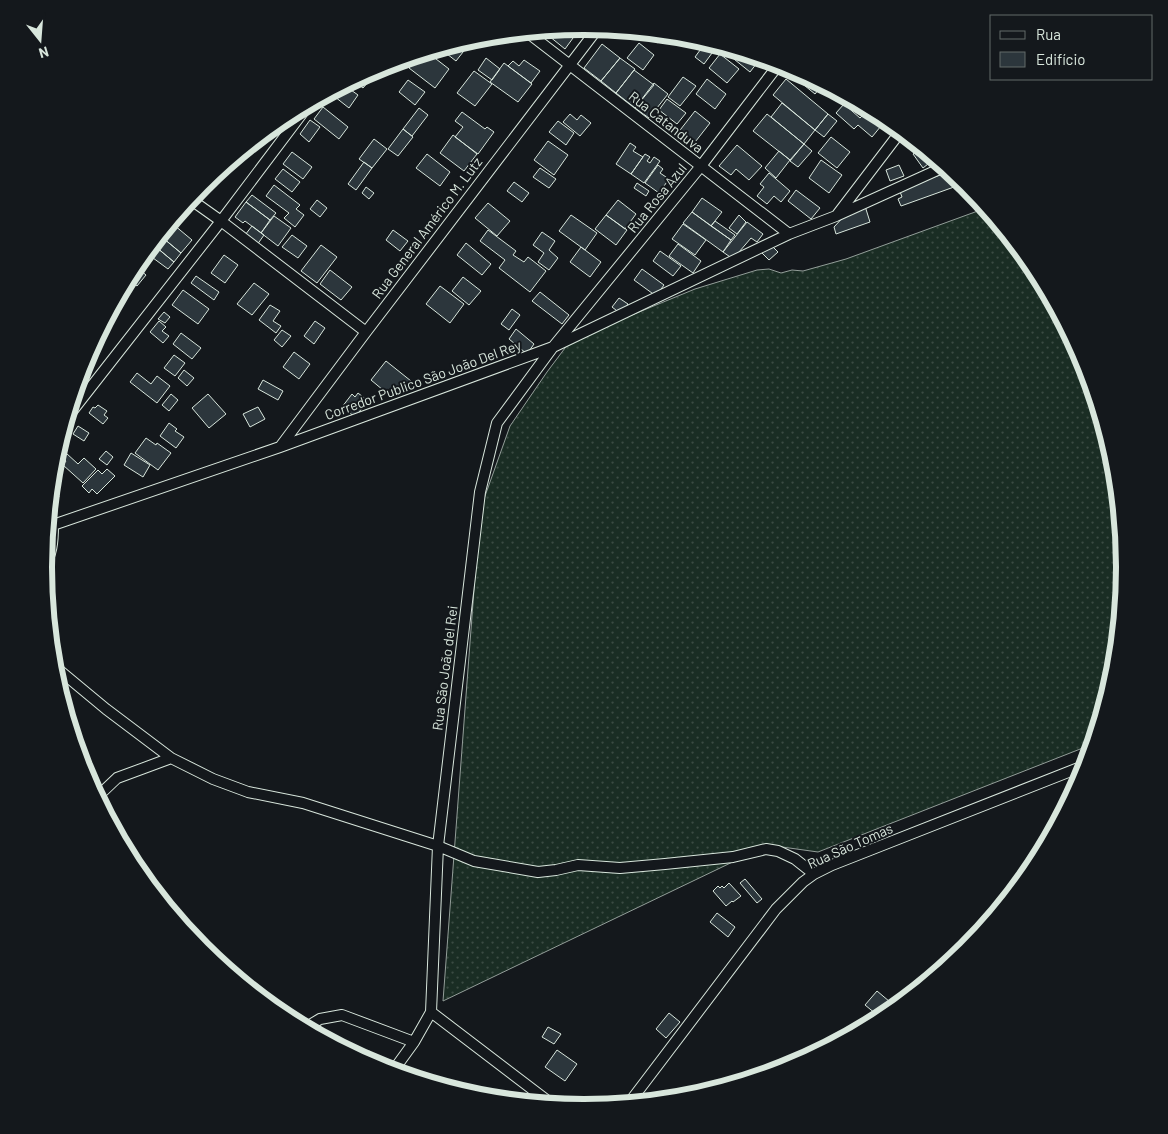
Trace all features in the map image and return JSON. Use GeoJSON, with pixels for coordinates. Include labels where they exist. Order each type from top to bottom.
{"type":"FeatureCollection","features":[{"type":"Feature","properties":{"kind":"street","name":"Rua General Américo M. Lutz"},"geometry":{"type":"LineString","coordinates":[[280,447],[593,35]]}},
{"type":"Feature","properties":{"kind":"street","name":"Rua Catanduva"},"geometry":{"type":"LineString","coordinates":[[534,38],[789,234]]}},
{"type":"Feature","properties":{"kind":"street","name":"Rua Rosa Azul"},"geometry":{"type":"LineString","coordinates":[[553,348],[701,166],[774,70]]}},
{"type":"Feature","properties":{"kind":"street"},"geometry":{"type":"LineString","coordinates":[[77,404],[298,118]]}},
{"type":"Feature","properties":{"kind":"street"},"geometry":{"type":"LineString","coordinates":[[836,216],[897,137]]}},
{"type":"Feature","properties":{"kind":"street"},"geometry":{"type":"LineString","coordinates":[[836,216],[938,170]]}},
{"type":"Feature","properties":{"kind":"street"},"geometry":{"type":"LineString","coordinates":[[196,203],[366,332]]}},
{"type":"Feature","properties":{"kind":"street","name":"Corredor Publico São João Del Rey"},"geometry":{"type":"LineString","coordinates":[[54,521],[280,447],[553,348],[789,234],[836,216]]}},
{"type":"Feature","properties":{"kind":"street","name":"Rua São João del Rei"},"geometry":{"type":"LineString","coordinates":[[431,1012],[438,846],[480,492],[497,423],[553,348]]}},
{"type":"Feature","properties":{"kind":"street"},"geometry":{"type":"LineString","coordinates":[[62,673],[106,709],[171,758],[213,779],[248,792],[303,802],[438,846],[474,860],[538,872],[578,865],[620,868],[666,864],[733,857],[766,849],[778,851],[795,859],[814,874]]}},
{"type":"Feature","properties":{"kind":"street"},"geometry":{"type":"LineString","coordinates":[[102,793],[117,778],[171,758]]}},
{"type":"Feature","properties":{"kind":"street","name":"Rua São Tomas"},"geometry":{"type":"LineString","coordinates":[[633,1096],[776,909],[803,882],[814,874],[841,862],[1077,769]]}},
{"type":"Feature","properties":{"kind":"street"},"geometry":{"type":"LineString","coordinates":[[397,1065],[414,1042],[431,1012],[544,1097]]}},
{"type":"Feature","properties":{"kind":"street"},"geometry":{"type":"LineString","coordinates":[[312,1024],[320,1019],[342,1015],[414,1042]]}},
{"type":"Feature","properties":{"kind":"green space"},"geometry":{"type":"Polygon","coordinates":[[[979,211],[1026,271],[1045,301],[1061,332],[1076,363],[1098,429],[1106,463],[1115,532],[1115,602],[1111,636],[1106,671],[1098,705],[1085,747],[818,852],[768,845],[443,1001],[480,510],[510,426],[571,340],[695,289],[757,270],[769,269],[781,273],[792,270],[803,271],[846,259],[979,211]]]}},
{"type":"Feature","properties":{"kind":"building"},"geometry":{"type":"Polygon","coordinates":[[[570,35],[573,38],[565,49],[549,36],[570,35]]]}},
{"type":"Feature","properties":{"kind":"building"},"geometry":{"type":"Polygon","coordinates":[[[639,43],[654,55],[643,70],[627,58],[639,43]]]}},
{"type":"Feature","properties":{"kind":"building"},"geometry":{"type":"Polygon","coordinates":[[[602,44],[620,58],[601,81],[584,68],[602,44]]]}},
{"type":"Feature","properties":{"kind":"building"},"geometry":{"type":"Polygon","coordinates":[[[466,48],[456,61],[447,54],[448,52],[466,48]]]}},
{"type":"Feature","properties":{"kind":"building"},"geometry":{"type":"Polygon","coordinates":[[[701,48],[714,51],[704,64],[695,57],[701,48]]]}},
{"type":"Feature","properties":{"kind":"building"},"geometry":{"type":"Polygon","coordinates":[[[720,54],[739,69],[727,83],[709,68],[720,54]]]}},
{"type":"Feature","properties":{"kind":"building"},"geometry":{"type":"Polygon","coordinates":[[[729,55],[757,64],[750,72],[729,55]]]}},
{"type":"Feature","properties":{"kind":"building"},"geometry":{"type":"Polygon","coordinates":[[[433,57],[449,69],[435,88],[409,68],[413,63],[433,57]]]}},
{"type":"Feature","properties":{"kind":"building"},"geometry":{"type":"Polygon","coordinates":[[[486,58],[500,69],[492,80],[478,70],[486,58]]]}},
{"type":"Feature","properties":{"kind":"building"},"geometry":{"type":"Polygon","coordinates":[[[620,58],[635,69],[616,93],[601,81],[620,58]]]}},
{"type":"Feature","properties":{"kind":"building"},"geometry":{"type":"Polygon","coordinates":[[[524,60],[540,71],[531,83],[508,66],[513,61],[519,66],[524,60]]]}},
{"type":"Feature","properties":{"kind":"building"},"geometry":{"type":"Polygon","coordinates":[[[504,63],[532,84],[518,102],[490,82],[504,63]]]}},
{"type":"Feature","properties":{"kind":"building"},"geometry":{"type":"Polygon","coordinates":[[[634,70],[654,85],[635,108],[616,93],[634,70]]]}},
{"type":"Feature","properties":{"kind":"building"},"geometry":{"type":"Polygon","coordinates":[[[474,71],[492,84],[475,106],[457,93],[474,71]]]}},
{"type":"Feature","properties":{"kind":"building"},"geometry":{"type":"Polygon","coordinates":[[[683,77],[696,86],[680,106],[668,97],[683,77]]]}},
{"type":"Feature","properties":{"kind":"building"},"geometry":{"type":"Polygon","coordinates":[[[707,79],[726,94],[715,109],[696,94],[707,79]]]}},
{"type":"Feature","properties":{"kind":"building"},"geometry":{"type":"Polygon","coordinates":[[[786,79],[828,114],[815,130],[773,95],[786,79]]]}},
{"type":"Feature","properties":{"kind":"building"},"geometry":{"type":"Polygon","coordinates":[[[797,79],[818,90],[815,94],[797,79]]]}},
{"type":"Feature","properties":{"kind":"building"},"geometry":{"type":"Polygon","coordinates":[[[370,80],[363,88],[359,85],[370,80]]]}},
{"type":"Feature","properties":{"kind":"building"},"geometry":{"type":"Polygon","coordinates":[[[408,80],[425,92],[415,105],[399,92],[408,80]]]}},
{"type":"Feature","properties":{"kind":"building"},"geometry":{"type":"Polygon","coordinates":[[[654,83],[668,94],[649,118],[635,108],[654,83]]]}},
{"type":"Feature","properties":{"kind":"building"},"geometry":{"type":"Polygon","coordinates":[[[350,89],[358,95],[349,108],[335,97],[350,89]]]}},
{"type":"Feature","properties":{"kind":"building"},"geometry":{"type":"Polygon","coordinates":[[[667,99],[686,113],[677,124],[659,110],[667,99]]]}},
{"type":"Feature","properties":{"kind":"building"},"geometry":{"type":"Polygon","coordinates":[[[782,103],[815,130],[804,144],[771,117],[782,103]]]}},
{"type":"Feature","properties":{"kind":"building"},"geometry":{"type":"Polygon","coordinates":[[[844,104],[860,118],[863,115],[881,126],[872,137],[858,125],[854,129],[836,113],[844,104]]]}},
{"type":"Feature","properties":{"kind":"building"},"geometry":{"type":"Polygon","coordinates":[[[323,107],[348,127],[339,139],[314,119],[323,107]]]}},
{"type":"Feature","properties":{"kind":"building"},"geometry":{"type":"Polygon","coordinates":[[[419,108],[428,115],[412,136],[403,129],[419,108]]]}},
{"type":"Feature","properties":{"kind":"building"},"geometry":{"type":"Polygon","coordinates":[[[695,111],[710,123],[692,146],[677,134],[695,111]]]}},
{"type":"Feature","properties":{"kind":"building"},"geometry":{"type":"Polygon","coordinates":[[[462,112],[485,129],[487,127],[494,132],[478,154],[455,137],[463,127],[455,121],[462,112]]]}},
{"type":"Feature","properties":{"kind":"building"},"geometry":{"type":"Polygon","coordinates":[[[570,114],[577,120],[581,115],[591,123],[580,136],[563,122],[570,114]]]}},
{"type":"Feature","properties":{"kind":"building"},"geometry":{"type":"Polygon","coordinates":[[[767,114],[804,144],[790,160],[753,131],[767,114]]]}},
{"type":"Feature","properties":{"kind":"building"},"geometry":{"type":"Polygon","coordinates":[[[828,114],[837,121],[824,137],[815,130],[828,114]]]}},
{"type":"Feature","properties":{"kind":"building"},"geometry":{"type":"Polygon","coordinates":[[[310,120],[320,127],[309,142],[300,134],[310,120]]]}},
{"type":"Feature","properties":{"kind":"building"},"geometry":{"type":"Polygon","coordinates":[[[558,121],[574,133],[566,145],[549,132],[558,121]]]}},
{"type":"Feature","properties":{"kind":"building"},"geometry":{"type":"Polygon","coordinates":[[[403,129],[413,137],[398,156],[388,149],[403,129]]]}},
{"type":"Feature","properties":{"kind":"building"},"geometry":{"type":"Polygon","coordinates":[[[453,135],[477,154],[464,171],[440,153],[453,135]]]}},
{"type":"Feature","properties":{"kind":"building"},"geometry":{"type":"Polygon","coordinates":[[[831,137],[850,152],[837,168],[818,153],[831,137]]]}},
{"type":"Feature","properties":{"kind":"building"},"geometry":{"type":"Polygon","coordinates":[[[374,139],[387,149],[372,168],[359,159],[374,139]]]}},
{"type":"Feature","properties":{"kind":"building"},"geometry":{"type":"Polygon","coordinates":[[[548,141],[568,155],[554,175],[534,160],[548,141]]]}},
{"type":"Feature","properties":{"kind":"building"},"geometry":{"type":"Polygon","coordinates":[[[630,143],[636,147],[633,151],[643,157],[631,174],[616,164],[630,143]]]}},
{"type":"Feature","properties":{"kind":"building"},"geometry":{"type":"Polygon","coordinates":[[[804,144],[812,151],[798,167],[790,161],[804,144]]]}},
{"type":"Feature","properties":{"kind":"building"},"geometry":{"type":"Polygon","coordinates":[[[737,145],[762,166],[749,180],[736,169],[731,175],[719,166],[737,145]]]}},
{"type":"Feature","properties":{"kind":"building"},"geometry":{"type":"Polygon","coordinates":[[[779,151],[790,160],[776,178],[765,168],[779,151]]]}},
{"type":"Feature","properties":{"kind":"building"},"geometry":{"type":"Polygon","coordinates":[[[292,152],[312,167],[303,179],[283,164],[292,152]]]}},
{"type":"Feature","properties":{"kind":"building"},"geometry":{"type":"Polygon","coordinates":[[[916,152],[930,163],[923,168],[913,154],[916,152]]]}},
{"type":"Feature","properties":{"kind":"building"},"geometry":{"type":"Polygon","coordinates":[[[427,154],[450,172],[440,186],[416,168],[427,154]]]}},
{"type":"Feature","properties":{"kind":"building"},"geometry":{"type":"Polygon","coordinates":[[[645,154],[650,157],[647,161],[650,163],[654,157],[660,161],[644,183],[631,174],[645,154]]]}},
{"type":"Feature","properties":{"kind":"building"},"geometry":{"type":"Polygon","coordinates":[[[821,160],[842,175],[829,193],[809,178],[821,160]]]}},
{"type":"Feature","properties":{"kind":"building"},"geometry":{"type":"Polygon","coordinates":[[[364,162],[372,168],[356,190],[348,184],[364,162]]]}},
{"type":"Feature","properties":{"kind":"building"},"geometry":{"type":"Polygon","coordinates":[[[658,165],[663,169],[660,173],[669,179],[659,193],[645,183],[658,165]]]}},
{"type":"Feature","properties":{"kind":"building"},"geometry":{"type":"Polygon","coordinates":[[[899,165],[904,176],[890,181],[886,170],[899,165]]]}},
{"type":"Feature","properties":{"kind":"building"},"geometry":{"type":"Polygon","coordinates":[[[540,168],[556,179],[549,188],[533,177],[540,168]]]}},
{"type":"Feature","properties":{"kind":"building"},"geometry":{"type":"Polygon","coordinates":[[[283,169],[300,182],[292,192],[275,179],[283,169]]]}},
{"type":"Feature","properties":{"kind":"building"},"geometry":{"type":"Polygon","coordinates":[[[769,173],[790,191],[781,202],[774,196],[767,204],[757,196],[764,187],[760,184],[769,173]]]}},
{"type":"Feature","properties":{"kind":"building"},"geometry":{"type":"Polygon","coordinates":[[[943,174],[954,187],[901,206],[898,199],[902,197],[899,189],[943,174]]]}},
{"type":"Feature","properties":{"kind":"building"},"geometry":{"type":"Polygon","coordinates":[[[514,182],[529,193],[522,202],[507,191],[514,182]]]}},
{"type":"Feature","properties":{"kind":"building"},"geometry":{"type":"Polygon","coordinates":[[[637,183],[649,191],[646,196],[634,188],[637,183]]]}},
{"type":"Feature","properties":{"kind":"building"},"geometry":{"type":"Polygon","coordinates":[[[274,185],[300,205],[296,209],[304,215],[295,227],[284,218],[289,213],[266,196],[274,185]]]}},
{"type":"Feature","properties":{"kind":"building"},"geometry":{"type":"Polygon","coordinates":[[[366,187],[374,193],[369,199],[362,193],[366,187]]]}},
{"type":"Feature","properties":{"kind":"building"},"geometry":{"type":"Polygon","coordinates":[[[796,190],[820,208],[811,219],[788,201],[796,190]]]}},
{"type":"Feature","properties":{"kind":"building"},"geometry":{"type":"Polygon","coordinates":[[[252,195],[276,213],[270,220],[246,202],[252,195]]]}},
{"type":"Feature","properties":{"kind":"building"},"geometry":{"type":"Polygon","coordinates":[[[702,198],[722,212],[711,226],[692,212],[702,198]]]}},
{"type":"Feature","properties":{"kind":"building"},"geometry":{"type":"Polygon","coordinates":[[[317,200],[327,208],[320,217],[310,209],[317,200]]]}},
{"type":"Feature","properties":{"kind":"building"},"geometry":{"type":"Polygon","coordinates":[[[618,200],[636,214],[625,229],[606,215],[618,200]]]}},
{"type":"Feature","properties":{"kind":"building"},"geometry":{"type":"Polygon","coordinates":[[[246,202],[270,220],[261,233],[245,221],[243,223],[235,217],[246,202]]]}},
{"type":"Feature","properties":{"kind":"building"},"geometry":{"type":"Polygon","coordinates":[[[488,203],[510,221],[497,236],[475,218],[488,203]]]}},
{"type":"Feature","properties":{"kind":"building"},"geometry":{"type":"Polygon","coordinates":[[[865,206],[870,222],[836,234],[834,227],[848,212],[865,206]]]}},
{"type":"Feature","properties":{"kind":"building"},"geometry":{"type":"Polygon","coordinates":[[[692,212],[731,240],[723,252],[683,223],[692,212]]]}},
{"type":"Feature","properties":{"kind":"building"},"geometry":{"type":"Polygon","coordinates":[[[571,215],[597,233],[585,250],[559,231],[571,215]]]}},
{"type":"Feature","properties":{"kind":"building"},"geometry":{"type":"Polygon","coordinates":[[[606,215],[627,230],[616,245],[595,229],[606,215]]]}},
{"type":"Feature","properties":{"kind":"building"},"geometry":{"type":"Polygon","coordinates":[[[739,215],[746,222],[737,234],[729,228],[739,215]]]}},
{"type":"Feature","properties":{"kind":"building"},"geometry":{"type":"Polygon","coordinates":[[[274,216],[291,228],[278,246],[261,233],[274,216]]]}},
{"type":"Feature","properties":{"kind":"building"},"geometry":{"type":"Polygon","coordinates":[[[715,221],[735,235],[731,240],[711,226],[715,221]]]}},
{"type":"Feature","properties":{"kind":"building"},"geometry":{"type":"Polygon","coordinates":[[[747,222],[763,234],[757,242],[751,238],[733,259],[723,252],[747,222]]]}},
{"type":"Feature","properties":{"kind":"building"},"geometry":{"type":"Polygon","coordinates":[[[683,224],[706,240],[695,255],[672,239],[683,224]]]}},
{"type":"Feature","properties":{"kind":"building"},"geometry":{"type":"Polygon","coordinates":[[[176,226],[192,240],[181,253],[165,240],[176,226]]]}},
{"type":"Feature","properties":{"kind":"building"},"geometry":{"type":"Polygon","coordinates":[[[252,226],[264,235],[257,245],[245,235],[252,226]]]}},
{"type":"Feature","properties":{"kind":"building"},"geometry":{"type":"Polygon","coordinates":[[[393,230],[408,241],[400,251],[386,240],[393,230]]]}},
{"type":"Feature","properties":{"kind":"building"},"geometry":{"type":"Polygon","coordinates":[[[488,230],[516,251],[513,255],[524,262],[528,257],[546,271],[530,292],[499,268],[505,260],[480,241],[488,230]]]}},
{"type":"Feature","properties":{"kind":"building"},"geometry":{"type":"Polygon","coordinates":[[[542,232],[555,241],[549,250],[558,258],[549,270],[538,262],[544,253],[533,245],[542,232]]]}},
{"type":"Feature","properties":{"kind":"building"},"geometry":{"type":"Polygon","coordinates":[[[292,235],[307,246],[298,258],[282,247],[292,235]]]}},
{"type":"Feature","properties":{"kind":"building"},"geometry":{"type":"Polygon","coordinates":[[[165,240],[181,253],[174,262],[158,249],[165,240]]]}},
{"type":"Feature","properties":{"kind":"building"},"geometry":{"type":"Polygon","coordinates":[[[466,243],[491,264],[482,275],[457,255],[466,243]]]}},
{"type":"Feature","properties":{"kind":"building"},"geometry":{"type":"Polygon","coordinates":[[[678,244],[701,261],[693,273],[669,256],[678,244]]]}},
{"type":"Feature","properties":{"kind":"building"},"geometry":{"type":"Polygon","coordinates":[[[770,244],[778,252],[769,260],[761,252],[770,244]]]}},
{"type":"Feature","properties":{"kind":"building"},"geometry":{"type":"Polygon","coordinates":[[[321,245],[337,257],[317,283],[301,271],[321,245]]]}},
{"type":"Feature","properties":{"kind":"building"},"geometry":{"type":"Polygon","coordinates":[[[581,247],[601,262],[590,277],[570,262],[581,247]]]}},
{"type":"Feature","properties":{"kind":"building"},"geometry":{"type":"Polygon","coordinates":[[[158,249],[174,262],[168,269],[152,257],[158,249]]]}},
{"type":"Feature","properties":{"kind":"building"},"geometry":{"type":"Polygon","coordinates":[[[660,251],[681,266],[673,276],[653,261],[660,251]]]}},
{"type":"Feature","properties":{"kind":"building"},"geometry":{"type":"Polygon","coordinates":[[[224,255],[238,265],[225,283],[211,273],[224,255]]]}},
{"type":"Feature","properties":{"kind":"building"},"geometry":{"type":"Polygon","coordinates":[[[642,269],[664,285],[656,296],[634,280],[642,269]]]}},
{"type":"Feature","properties":{"kind":"building"},"geometry":{"type":"Polygon","coordinates":[[[330,270],[352,287],[341,300],[320,284],[330,270]]]}},
{"type":"Feature","properties":{"kind":"building"},"geometry":{"type":"Polygon","coordinates":[[[142,271],[146,275],[137,286],[134,284],[142,271]]]}},
{"type":"Feature","properties":{"kind":"building"},"geometry":{"type":"Polygon","coordinates":[[[196,276],[219,292],[214,300],[191,283],[196,276]]]}},
{"type":"Feature","properties":{"kind":"building"},"geometry":{"type":"Polygon","coordinates":[[[463,277],[481,291],[469,305],[452,291],[463,277]]]}},
{"type":"Feature","properties":{"kind":"building"},"geometry":{"type":"Polygon","coordinates":[[[254,283],[269,294],[252,315],[237,304],[254,283]]]}},
{"type":"Feature","properties":{"kind":"building"},"geometry":{"type":"Polygon","coordinates":[[[440,286],[464,304],[450,323],[426,304],[440,286]]]}},
{"type":"Feature","properties":{"kind":"building"},"geometry":{"type":"Polygon","coordinates":[[[183,290],[209,309],[198,324],[172,305],[183,290]]]}},
{"type":"Feature","properties":{"kind":"building"},"geometry":{"type":"Polygon","coordinates":[[[540,292],[569,315],[562,324],[532,301],[540,292]]]}},
{"type":"Feature","properties":{"kind":"building"},"geometry":{"type":"Polygon","coordinates":[[[619,298],[628,304],[621,314],[612,307],[619,298]]]}},
{"type":"Feature","properties":{"kind":"building"},"geometry":{"type":"Polygon","coordinates":[[[270,305],[280,311],[273,321],[281,326],[276,333],[259,320],[270,305]]]}},
{"type":"Feature","properties":{"kind":"building"},"geometry":{"type":"Polygon","coordinates":[[[512,309],[520,315],[509,330],[501,324],[512,309]]]}},
{"type":"Feature","properties":{"kind":"building"},"geometry":{"type":"Polygon","coordinates":[[[164,312],[170,317],[165,323],[158,319],[164,312]]]}},
{"type":"Feature","properties":{"kind":"building"},"geometry":{"type":"Polygon","coordinates":[[[159,321],[166,327],[162,331],[169,336],[163,343],[150,332],[159,321]]]}},
{"type":"Feature","properties":{"kind":"building"},"geometry":{"type":"Polygon","coordinates":[[[315,321],[325,328],[314,344],[304,336],[315,321]]]}},
{"type":"Feature","properties":{"kind":"building"},"geometry":{"type":"Polygon","coordinates":[[[516,329],[534,344],[527,354],[509,339],[516,329]]]}},
{"type":"Feature","properties":{"kind":"building"},"geometry":{"type":"Polygon","coordinates":[[[282,330],[291,336],[282,347],[274,340],[282,330]]]}},
{"type":"Feature","properties":{"kind":"building"},"geometry":{"type":"Polygon","coordinates":[[[181,333],[201,348],[192,359],[173,344],[181,333]]]}},
{"type":"Feature","properties":{"kind":"building"},"geometry":{"type":"Polygon","coordinates":[[[294,352],[310,364],[299,379],[283,367],[294,352]]]}},
{"type":"Feature","properties":{"kind":"building"},"geometry":{"type":"Polygon","coordinates":[[[174,355],[185,363],[175,376],[164,368],[174,355]]]}},
{"type":"Feature","properties":{"kind":"building"},"geometry":{"type":"Polygon","coordinates":[[[386,361],[411,381],[400,395],[393,389],[389,395],[371,380],[386,361]]]}},
{"type":"Feature","properties":{"kind":"building"},"geometry":{"type":"Polygon","coordinates":[[[184,370],[194,378],[187,386],[178,378],[184,370]]]}},
{"type":"Feature","properties":{"kind":"building"},"geometry":{"type":"Polygon","coordinates":[[[137,373],[151,384],[157,376],[170,386],[157,403],[130,382],[137,373]]]}},
{"type":"Feature","properties":{"kind":"building"},"geometry":{"type":"Polygon","coordinates":[[[263,380],[283,391],[278,400],[258,389],[263,380]]]}},
{"type":"Feature","properties":{"kind":"building"},"geometry":{"type":"Polygon","coordinates":[[[358,393],[368,401],[355,417],[342,407],[352,394],[355,397],[358,393]]]}},
{"type":"Feature","properties":{"kind":"building"},"geometry":{"type":"Polygon","coordinates":[[[171,394],[178,400],[169,411],[162,405],[171,394]]]}},
{"type":"Feature","properties":{"kind":"building"},"geometry":{"type":"Polygon","coordinates":[[[208,394],[226,414],[209,428],[192,408],[208,394]]]}},
{"type":"Feature","properties":{"kind":"building"},"geometry":{"type":"Polygon","coordinates":[[[98,405],[107,411],[104,415],[108,418],[103,424],[89,413],[93,407],[95,408],[98,405]]]}},
{"type":"Feature","properties":{"kind":"building"},"geometry":{"type":"Polygon","coordinates":[[[258,407],[265,419],[250,427],[243,414],[258,407]]]}},
{"type":"Feature","properties":{"kind":"building"},"geometry":{"type":"Polygon","coordinates":[[[169,423],[177,429],[175,431],[184,437],[176,448],[160,436],[169,423]]]}},
{"type":"Feature","properties":{"kind":"building"},"geometry":{"type":"Polygon","coordinates":[[[78,426],[89,433],[84,441],[73,434],[78,426]]]}},
{"type":"Feature","properties":{"kind":"building"},"geometry":{"type":"Polygon","coordinates":[[[146,438],[171,453],[158,470],[135,453],[146,438]]]}},
{"type":"Feature","properties":{"kind":"building"},"geometry":{"type":"Polygon","coordinates":[[[106,451],[113,457],[107,465],[99,459],[106,451]]]}},
{"type":"Feature","properties":{"kind":"building"},"geometry":{"type":"Polygon","coordinates":[[[66,453],[78,464],[84,458],[96,469],[83,483],[63,465],[66,461],[63,458],[66,453]]]}},
{"type":"Feature","properties":{"kind":"building"},"geometry":{"type":"Polygon","coordinates":[[[131,453],[150,465],[143,477],[124,465],[131,453]]]}},
{"type":"Feature","properties":{"kind":"building"},"geometry":{"type":"Polygon","coordinates":[[[107,469],[115,476],[97,494],[92,489],[89,493],[82,486],[98,470],[102,474],[107,469]]]}},
{"type":"Feature","properties":{"kind":"building"},"geometry":{"type":"Polygon","coordinates":[[[745,879],[762,899],[757,903],[740,883],[745,879]]]}},
{"type":"Feature","properties":{"kind":"building"},"geometry":{"type":"Polygon","coordinates":[[[729,883],[741,896],[726,906],[713,891],[718,886],[724,888],[729,883]]]}},
{"type":"Feature","properties":{"kind":"building"},"geometry":{"type":"Polygon","coordinates":[[[717,913],[735,927],[728,937],[710,922],[717,913]]]}},
{"type":"Feature","properties":{"kind":"building"},"geometry":{"type":"Polygon","coordinates":[[[877,991],[890,1002],[874,1013],[865,1005],[877,991]]]}},
{"type":"Feature","properties":{"kind":"building"},"geometry":{"type":"Polygon","coordinates":[[[669,1013],[680,1022],[666,1038],[656,1029],[669,1013]]]}},
{"type":"Feature","properties":{"kind":"building"},"geometry":{"type":"Polygon","coordinates":[[[548,1027],[561,1034],[554,1044],[542,1037],[548,1027]]]}},
{"type":"Feature","properties":{"kind":"building"},"geometry":{"type":"Polygon","coordinates":[[[557,1050],[577,1064],[565,1081],[545,1067],[557,1050]]]}},
{"type":"Feature","properties":{"kind":"building"},"geometry":{"type":"Polygon","coordinates":[[[369,1051],[381,1059],[380,1059],[368,1053],[369,1051]]]}}]}
